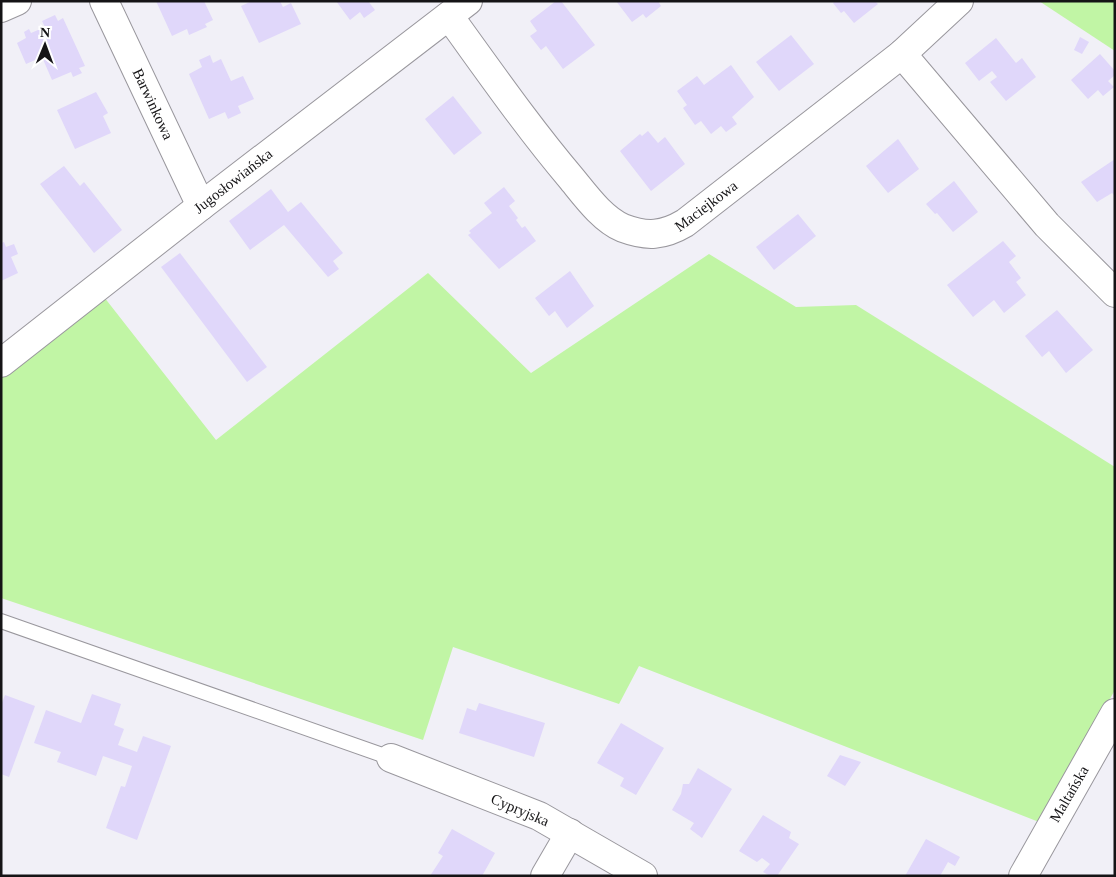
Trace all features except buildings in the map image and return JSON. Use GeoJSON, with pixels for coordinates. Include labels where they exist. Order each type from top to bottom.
{"type":"FeatureCollection","features":[{"type":"Feature","properties":{"kind":"street"},"geometry":{"type":"LineString","coordinates":[[1,8],[17,1]]}},
{"type":"Feature","properties":{"kind":"street","name":"Barwinkowa"},"geometry":{"type":"LineString","coordinates":[[104,1],[201,206]]}},
{"type":"Feature","properties":{"kind":"street","name":"Maciejkowa"},"geometry":{"type":"LineString","coordinates":[[459,8],[536,136],[594,206],[621,227],[644,234],[668,233],[684,223],[902,54],[959,1]]}},
{"type":"Feature","properties":{"kind":"street","name":"Jugosłowiańska"},"geometry":{"type":"LineString","coordinates":[[1,363],[201,206],[459,8]]}},
{"type":"Feature","properties":{"kind":"street"},"geometry":{"type":"LineString","coordinates":[[902,54],[1047,225],[1115,293]]}},
{"type":"Feature","properties":{"kind":"street","name":"Maltańska"},"geometry":{"type":"LineString","coordinates":[[1022,876],[1115,713]]}},
{"type":"Feature","properties":{"kind":"street","name":"Cypryjska"},"geometry":{"type":"LineString","coordinates":[[391,758],[539,816],[643,876]]}},
{"type":"Feature","properties":{"kind":"street"},"geometry":{"type":"LineString","coordinates":[[545,876],[570,833]]}},
{"type":"Feature","properties":{"kind":"lane"},"geometry":{"type":"LineString","coordinates":[[1,620],[391,758]]}},
{"type":"Feature","properties":{"kind":"green space"},"geometry":{"type":"Polygon","coordinates":[[[1039,1],[1115,1],[1115,51],[1039,1]]]}},
{"type":"Feature","properties":{"kind":"green space"},"geometry":{"type":"Polygon","coordinates":[[[709,254],[796,307],[856,305],[1115,467],[1115,690],[1039,822],[639,666],[619,704],[453,647],[423,740],[1,598],[1,378],[104,297],[216,440],[428,273],[531,373],[709,254]]]}}]}
